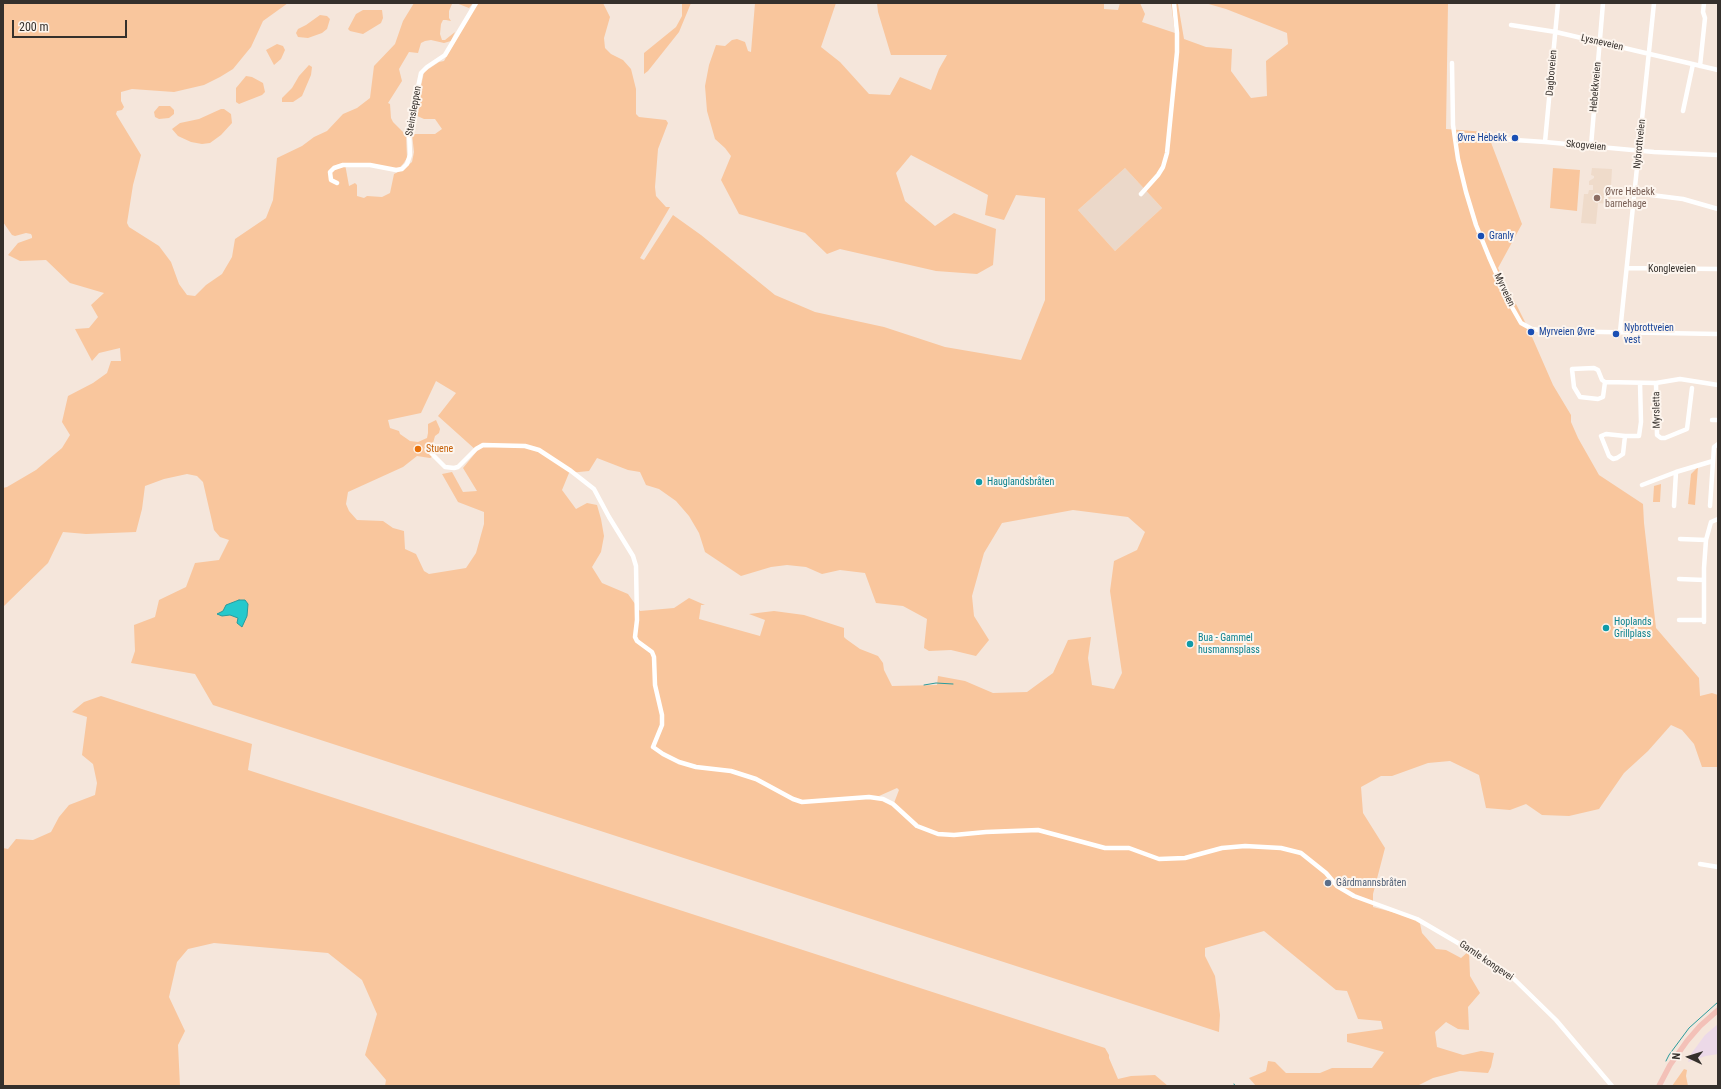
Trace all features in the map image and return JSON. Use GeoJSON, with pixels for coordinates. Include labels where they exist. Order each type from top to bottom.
{"type":"FeatureCollection","features":[{"type":"Feature","properties":{"kind":"main road"},"geometry":{"type":"LineString","coordinates":[[1658,1086],[1672,1062],[1687,1041],[1700,1026],[1718,1010]]}},
{"type":"Feature","properties":{"kind":"street","name":"Steinsleppen"},"geometry":{"type":"LineString","coordinates":[[337,183],[331,180],[330,172],[332,169],[343,165],[370,165],[396,170],[402,169],[407,164],[410,155],[409,130],[421,73],[445,55],[476,3]]}},
{"type":"Feature","properties":{"kind":"street"},"geometry":{"type":"LineString","coordinates":[[1141,194],[1158,176],[1163,167],[1167,154],[1177,52],[1174,3]]}},
{"type":"Feature","properties":{"kind":"street","name":"Dagboveien"},"geometry":{"type":"LineString","coordinates":[[1545,142],[1558,3]]}},
{"type":"Feature","properties":{"kind":"street","name":"Hebekkveien"},"geometry":{"type":"LineString","coordinates":[[1591,146],[1604,3]]}},
{"type":"Feature","properties":{"kind":"street","name":"Nybrottveien"},"geometry":{"type":"LineString","coordinates":[[1620,332],[1640,151],[1654,3]]}},
{"type":"Feature","properties":{"kind":"street"},"geometry":{"type":"LineString","coordinates":[[1700,66],[1705,18],[1703,12],[1704,3]]}},
{"type":"Feature","properties":{"kind":"street","name":"Lysneveien"},"geometry":{"type":"LineString","coordinates":[[1511,25],[1556,32],[1718,70]]}},
{"type":"Feature","properties":{"kind":"street","name":"Myrveien"},"geometry":{"type":"LineString","coordinates":[[1452,63],[1452,110],[1464,185],[1476,225],[1505,293],[1520,321],[1527,327],[1538,330],[1718,334]]}},
{"type":"Feature","properties":{"kind":"street"},"geometry":{"type":"LineString","coordinates":[[1683,112],[1693,64]]}},
{"type":"Feature","properties":{"kind":"street","name":"Skogveien"},"geometry":{"type":"LineString","coordinates":[[1455,136],[1545,142],[1640,151],[1718,155]]}},
{"type":"Feature","properties":{"kind":"street"},"geometry":{"type":"LineString","coordinates":[[1635,193],[1683,198],[1718,210]]}},
{"type":"Feature","properties":{"kind":"street","name":"Kongleveien"},"geometry":{"type":"LineString","coordinates":[[1627,268],[1718,269]]}},
{"type":"Feature","properties":{"kind":"street"},"geometry":{"type":"LineString","coordinates":[[1572,370],[1598,370],[1602,380],[1605,382],[1603,398],[1580,398],[1574,387],[1572,370]]}},
{"type":"Feature","properties":{"kind":"street","name":"Myrsletta"},"geometry":{"type":"LineString","coordinates":[[1605,382],[1656,383],[1680,379],[1718,384]]}},
{"type":"Feature","properties":{"kind":"street","name":"Myrsletta"},"geometry":{"type":"LineString","coordinates":[[1625,436],[1623,454],[1613,459],[1609,456],[1601,436],[1606,434],[1638,436],[1640,432],[1640,383]]}},
{"type":"Feature","properties":{"kind":"street","name":"Myrsletta"},"geometry":{"type":"LineString","coordinates":[[1656,383],[1657,434],[1661,438],[1665,438],[1686,429],[1692,388]]}},
{"type":"Feature","properties":{"kind":"street"},"geometry":{"type":"LineString","coordinates":[[1712,420],[1718,420]]}},
{"type":"Feature","properties":{"kind":"street"},"geometry":{"type":"LineString","coordinates":[[1710,506],[1714,447],[1718,444]]}},
{"type":"Feature","properties":{"kind":"street","name":"Gamle kongevei"},"geometry":{"type":"LineString","coordinates":[[427,449],[445,467],[454,468],[458,467],[482,445],[525,446],[539,450],[571,471],[594,489],[633,556],[636,566],[637,620],[635,638],[652,652],[662,715],[661,730],[653,747],[679,762],[696,767],[731,771],[756,779],[793,799],[802,802],[869,797],[883,799],[893,804],[917,826],[938,834],[954,835],[1038,830],[1105,848],[1128,848],[1160,859],[1185,858],[1222,848],[1245,846],[1281,848],[1301,853],[1326,873],[1337,886],[1369,903],[1417,919],[1499,967],[1513,978],[1556,1020],[1612,1086]]}},
{"type":"Feature","properties":{"kind":"street"},"geometry":{"type":"LineString","coordinates":[[1642,485],[1676,472],[1713,461]]}},
{"type":"Feature","properties":{"kind":"street"},"geometry":{"type":"LineString","coordinates":[[1674,506],[1676,472]]}},
{"type":"Feature","properties":{"kind":"street"},"geometry":{"type":"LineString","coordinates":[[1680,620],[1704,621],[1706,540],[1711,522],[1718,519]]}},
{"type":"Feature","properties":{"kind":"street"},"geometry":{"type":"LineString","coordinates":[[1680,539],[1706,540]]}},
{"type":"Feature","properties":{"kind":"street"},"geometry":{"type":"LineString","coordinates":[[1679,580],[1704,580]]}},
{"type":"Feature","properties":{"kind":"street"},"geometry":{"type":"LineString","coordinates":[[1700,864],[1718,867]]}},
{"type":"Feature","properties":{"kind":"shaded area"},"geometry":{"type":"Polygon","coordinates":[[[3,3],[288,3],[263,21],[251,47],[233,69],[220,77],[204,85],[174,92],[132,89],[121,92],[121,101],[124,107],[122,110],[117,111],[116,114],[141,155],[133,185],[127,223],[129,227],[159,246],[171,262],[179,284],[187,295],[195,296],[206,285],[222,274],[232,257],[235,239],[266,218],[273,200],[277,158],[302,146],[314,137],[327,131],[343,114],[357,108],[370,98],[374,66],[395,44],[403,21],[414,3],[456,3],[452,4],[449,11],[449,18],[451,21],[443,20],[441,24],[440,34],[442,40],[445,40],[455,32],[451,41],[444,43],[431,40],[421,43],[418,53],[409,52],[399,69],[402,81],[388,103],[390,104],[391,118],[393,122],[406,135],[407,158],[403,164],[398,169],[345,164],[349,186],[355,183],[357,185],[357,196],[364,198],[367,196],[382,197],[390,193],[394,174],[412,162],[414,152],[412,134],[435,134],[442,129],[435,119],[424,119],[415,115],[424,72],[439,62],[444,61],[477,3],[603,3],[610,17],[604,38],[605,48],[611,54],[623,60],[631,69],[636,89],[636,114],[639,117],[666,120],[668,123],[658,149],[655,187],[656,196],[666,207],[670,207],[640,258],[644,260],[673,215],[701,235],[775,295],[815,312],[884,327],[945,347],[1021,360],[1045,300],[1045,198],[1016,195],[1004,220],[985,215],[988,195],[911,155],[896,173],[905,201],[935,226],[954,213],[996,229],[993,265],[977,274],[936,271],[840,249],[827,254],[805,233],[739,214],[721,180],[731,156],[715,139],[707,111],[705,86],[709,65],[716,45],[725,46],[732,40],[737,39],[745,42],[748,51],[751,52],[755,3],[836,3],[821,47],[840,62],[869,94],[890,95],[900,77],[931,90],[939,69],[947,55],[891,55],[878,12],[877,3],[1104,3],[1104,9],[1118,10],[1120,3],[1140,3],[1145,14],[1142,22],[1175,33],[1171,3],[1191,3],[1178,4],[1184,39],[1206,47],[1232,49],[1231,71],[1251,98],[1267,96],[1266,61],[1288,44],[1287,33],[1226,9],[1205,3],[1448,3],[1446,129],[1487,132],[1522,224],[1498,268],[1529,330],[1553,385],[1571,415],[1571,422],[1578,438],[1599,475],[1643,504],[1656,628],[1699,678],[1700,696],[1712,693],[1718,695],[1718,767],[1702,767],[1694,744],[1682,730],[1671,725],[1648,751],[1624,773],[1599,809],[1569,816],[1542,815],[1526,804],[1510,810],[1486,808],[1479,775],[1450,761],[1428,763],[1392,776],[1381,776],[1361,787],[1363,813],[1385,848],[1373,894],[1373,907],[1419,919],[1422,933],[1436,949],[1446,950],[1461,958],[1469,951],[1470,976],[1480,993],[1468,1007],[1469,1030],[1458,1029],[1446,1022],[1435,1032],[1437,1047],[1463,1055],[1481,1051],[1494,1053],[1491,1067],[1488,1073],[1460,1071],[1433,1078],[1417,1086],[1256,1086],[1249,1078],[1266,1071],[1268,1061],[1275,1062],[1286,1073],[1320,1073],[1332,1068],[1372,1068],[1384,1052],[1347,1042],[1347,1034],[1383,1029],[1381,1021],[1358,1019],[1347,991],[1336,990],[1264,931],[1205,948],[1205,956],[1215,976],[1220,1015],[1219,1032],[213,705],[195,674],[131,663],[135,651],[134,625],[155,617],[159,600],[186,587],[195,563],[219,560],[229,540],[220,537],[214,530],[203,482],[197,476],[187,474],[164,479],[145,486],[142,509],[136,532],[86,534],[63,532],[48,563],[3,607],[3,488],[36,470],[62,448],[70,435],[62,422],[68,396],[93,383],[107,373],[111,361],[121,361],[120,348],[99,353],[92,361],[75,329],[89,328],[98,317],[91,305],[104,293],[70,283],[46,260],[20,261],[8,255],[18,243],[32,238],[32,236],[31,234],[26,233],[15,236],[12,235],[3,222],[3,3]],[[1125,168],[1078,210],[1115,251],[1162,208],[1125,168]],[[436,381],[421,413],[388,420],[390,428],[399,431],[400,434],[410,441],[418,442],[427,438],[428,424],[436,420],[440,429],[439,433],[435,436],[433,443],[435,448],[434,456],[430,458],[417,456],[403,467],[348,492],[346,504],[349,511],[357,520],[383,521],[393,528],[404,531],[405,549],[416,554],[424,571],[429,574],[466,568],[476,553],[484,524],[484,512],[458,502],[442,474],[452,472],[463,492],[477,491],[463,468],[477,451],[438,416],[456,393],[436,381]],[[597,458],[589,471],[569,473],[562,490],[576,509],[587,503],[597,505],[604,536],[601,552],[592,567],[602,583],[628,594],[640,611],[674,608],[689,598],[705,605],[701,605],[699,619],[760,636],[765,620],[749,614],[774,611],[804,615],[844,628],[844,637],[846,639],[860,649],[878,656],[883,663],[884,670],[892,686],[937,685],[938,676],[965,681],[993,693],[1027,692],[1053,673],[1068,640],[1091,637],[1088,658],[1092,685],[1114,689],[1122,673],[1110,591],[1114,561],[1137,550],[1145,532],[1128,517],[1073,510],[1002,523],[984,553],[972,596],[974,616],[989,640],[976,656],[951,650],[929,651],[924,648],[927,619],[903,606],[876,603],[865,573],[840,570],[822,574],[806,567],[787,565],[771,567],[741,576],[705,552],[699,533],[689,516],[676,501],[659,489],[646,485],[640,472],[628,470],[597,458]],[[897,788],[879,796],[894,803],[899,790],[897,788]]]}},
{"type":"Feature","properties":{"kind":"shaded area"},"geometry":{"type":"Polygon","coordinates":[[[456,3],[473,3],[469,8],[456,3]]]}},
{"type":"Feature","properties":{"kind":"shaded area"},"geometry":{"type":"Polygon","coordinates":[[[682,3],[691,3],[679,32],[644,74],[644,53],[676,27],[682,16],[682,3]]]}},
{"type":"Feature","properties":{"kind":"shaded area"},"geometry":{"type":"Polygon","coordinates":[[[363,10],[382,10],[383,18],[381,23],[363,34],[350,31],[348,29],[356,14],[363,10]]]}},
{"type":"Feature","properties":{"kind":"shaded area"},"geometry":{"type":"Polygon","coordinates":[[[320,15],[327,16],[330,19],[327,29],[322,33],[308,38],[298,37],[296,33],[298,29],[320,15]]]}},
{"type":"Feature","properties":{"kind":"shaded area"},"geometry":{"type":"Polygon","coordinates":[[[277,44],[283,46],[285,50],[281,59],[274,65],[266,50],[277,44]]]}},
{"type":"Feature","properties":{"kind":"shaded area"},"geometry":{"type":"Polygon","coordinates":[[[309,65],[312,67],[311,75],[302,96],[293,102],[282,102],[282,98],[292,88],[299,76],[309,65]]]}},
{"type":"Feature","properties":{"kind":"shaded area"},"geometry":{"type":"Polygon","coordinates":[[[246,76],[252,77],[263,83],[265,92],[262,95],[239,104],[236,102],[236,88],[246,76]]]}},
{"type":"Feature","properties":{"kind":"shaded area"},"geometry":{"type":"Polygon","coordinates":[[[159,106],[170,106],[174,110],[174,114],[169,118],[159,119],[155,117],[154,112],[159,106]]]}},
{"type":"Feature","properties":{"kind":"shaded area"},"geometry":{"type":"Polygon","coordinates":[[[224,109],[231,114],[232,123],[221,135],[210,143],[202,144],[191,142],[178,136],[172,129],[180,123],[199,119],[224,109]]]}},
{"type":"Feature","properties":{"kind":"shaded area"},"geometry":{"type":"Polygon","coordinates":[[[1125,168],[1162,208],[1115,251],[1078,210],[1125,168]]]}},
{"type":"Feature","properties":{"kind":"shaded area"},"geometry":{"type":"Polygon","coordinates":[[[1553,168],[1580,170],[1577,211],[1550,208],[1553,168]]]}},
{"type":"Feature","properties":{"kind":"shaded area","name":"Øvre Hebekk barnehage"},"geometry":{"type":"Polygon","coordinates":[[[1592,168],[1612,169],[1610,204],[1598,203],[1596,224],[1581,223],[1584,194],[1588,194],[1589,190],[1593,190],[1593,185],[1589,185],[1589,181],[1594,178],[1594,176],[1591,175],[1592,168]]]}},
{"type":"Feature","properties":{"kind":"shaded area"},"geometry":{"type":"Polygon","coordinates":[[[1698,467],[1695,505],[1688,504],[1691,474],[1698,467]]]}},
{"type":"Feature","properties":{"kind":"shaded area"},"geometry":{"type":"Polygon","coordinates":[[[1661,484],[1660,502],[1653,502],[1654,486],[1661,484]]]}},
{"type":"Feature","properties":{"kind":"shaded area"},"geometry":{"type":"Polygon","coordinates":[[[101,696],[252,744],[248,770],[1105,1048],[1118,1079],[1131,1076],[1155,1075],[1168,1086],[385,1086],[386,1080],[365,1055],[377,1014],[362,980],[328,953],[214,943],[188,949],[177,962],[169,997],[185,1031],[178,1045],[180,1086],[3,1086],[3,848],[8,849],[16,839],[33,840],[51,832],[59,817],[69,805],[95,795],[97,783],[93,764],[82,755],[87,717],[72,712],[84,702],[101,696]]]}},
{"type":"Feature","properties":{"kind":"shaded area"},"geometry":{"type":"Polygon","coordinates":[[[1718,1024],[1718,1054],[1688,1062],[1691,1054],[1705,1035],[1718,1024]]]}},
{"type":"Feature","properties":{"kind":"shaded area"},"geometry":{"type":"Polygon","coordinates":[[[1684,1069],[1687,1070],[1686,1076],[1688,1086],[1672,1086],[1684,1069]]]}},
{"type":"Feature","properties":{"kind":"water"},"geometry":{"type":"Polygon","coordinates":[[[239,600],[245,600],[248,604],[247,616],[242,627],[237,623],[238,618],[230,615],[222,616],[217,614],[223,611],[226,605],[239,600]]]}},
{"type":"Feature","properties":{"kind":"waterway"},"geometry":{"type":"LineString","coordinates":[[924,685],[936,683],[953,684]]}},
{"type":"Feature","properties":{"kind":"waterway"},"geometry":{"type":"LineString","coordinates":[[1666,1061],[1689,1028],[1718,1002]]}},
{"type":"Feature","properties":{"kind":"place","name":"Øvre Hebekk"},"geometry":{"type":"Point","coordinates":[1515,138]}},
{"type":"Feature","properties":{"kind":"place","name":"Øvre Hebekk barnehage"},"geometry":{"type":"Point","coordinates":[1597,198]}},
{"type":"Feature","properties":{"kind":"place","name":"Granly"},"geometry":{"type":"Point","coordinates":[1481,236]}},
{"type":"Feature","properties":{"kind":"place","name":"Myrveien Øvre"},"geometry":{"type":"Point","coordinates":[1531,332]}},
{"type":"Feature","properties":{"kind":"place","name":"Nybrottveien vest"},"geometry":{"type":"Point","coordinates":[1616,334]}},
{"type":"Feature","properties":{"kind":"place","name":"Stuene"},"geometry":{"type":"Point","coordinates":[418,449]}},
{"type":"Feature","properties":{"kind":"place","name":"Hauglandsbråten"},"geometry":{"type":"Point","coordinates":[979,482]}},
{"type":"Feature","properties":{"kind":"place","name":"Hoplands Grillplass"},"geometry":{"type":"Point","coordinates":[1606,628]}},
{"type":"Feature","properties":{"kind":"place","name":"Bua - Gammel husmannsplass"},"geometry":{"type":"Point","coordinates":[1190,644]}},
{"type":"Feature","properties":{"kind":"place","name":"Gårdmannsbråten"},"geometry":{"type":"Point","coordinates":[1328,883]}}]}
